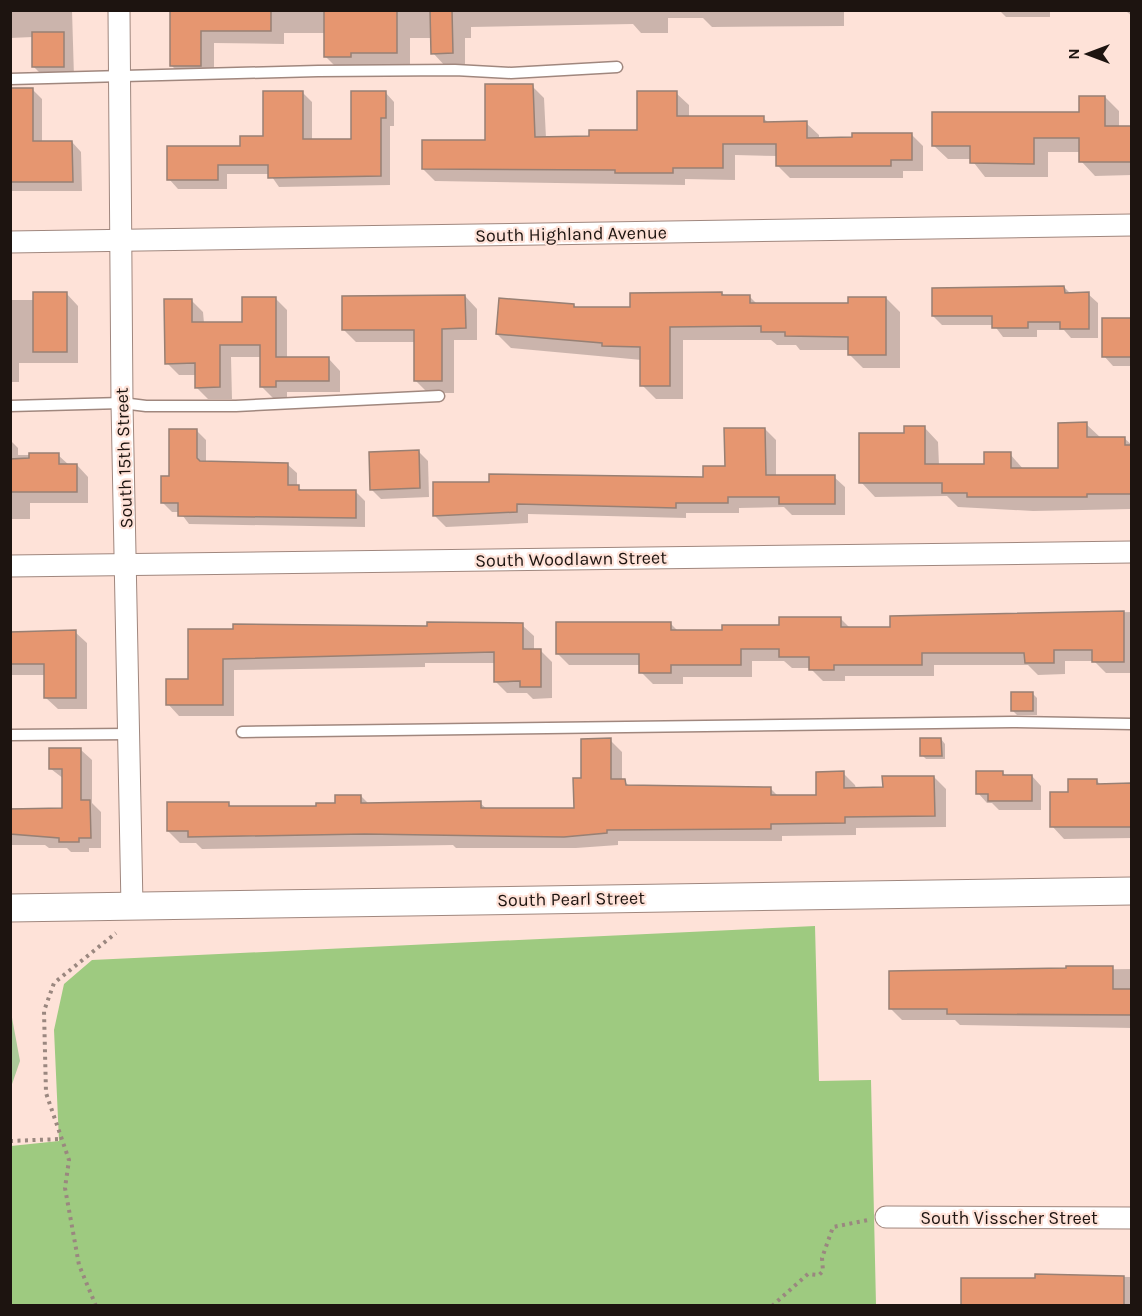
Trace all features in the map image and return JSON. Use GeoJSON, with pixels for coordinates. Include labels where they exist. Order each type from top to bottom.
{"type":"FeatureCollection","features":[{"type":"Feature","properties":{"kind":"street","name":"South 15th Street"},"geometry":{"type":"LineString","coordinates":[[119,10],[122,403],[132,906]]}},
{"type":"Feature","properties":{"kind":"street","name":"South Highland Avenue"},"geometry":{"type":"LineString","coordinates":[[10,242],[1131,225]]}},
{"type":"Feature","properties":{"kind":"street","name":"South Woodlawn Street"},"geometry":{"type":"LineString","coordinates":[[10,566],[1131,552]]}},
{"type":"Feature","properties":{"kind":"street","name":"South Pearl Street"},"geometry":{"type":"LineString","coordinates":[[10,908],[1131,891]]}},
{"type":"Feature","properties":{"kind":"street","name":"South Visscher Street"},"geometry":{"type":"LineString","coordinates":[[886,1217],[1131,1218]]}},
{"type":"Feature","properties":{"kind":"lane"},"geometry":{"type":"LineString","coordinates":[[10,78],[455,70],[522,72],[617,67]]}},
{"type":"Feature","properties":{"kind":"lane"},"geometry":{"type":"LineString","coordinates":[[10,406],[122,403],[146,406],[236,406],[439,396]]}},
{"type":"Feature","properties":{"kind":"lane"},"geometry":{"type":"LineString","coordinates":[[242,732],[1012,722],[1131,724]]}},
{"type":"Feature","properties":{"kind":"lane"},"geometry":{"type":"LineString","coordinates":[[10,735],[130,734]]}},
{"type":"Feature","properties":{"kind":"path"},"geometry":{"type":"LineString","coordinates":[[96,1305],[79,1265],[64,1188],[69,1160],[46,1093],[44,1011],[54,983],[116,933]]}},
{"type":"Feature","properties":{"kind":"path"},"geometry":{"type":"LineString","coordinates":[[10,1141],[61,1139]]}},
{"type":"Feature","properties":{"kind":"path"},"geometry":{"type":"LineString","coordinates":[[772,1305],[808,1275],[819,1275],[823,1271],[822,1258],[833,1227],[886,1217]]}},
{"type":"Feature","properties":{"kind":"green space"},"geometry":{"type":"Polygon","coordinates":[[[815,926],[819,1081],[871,1080],[876,1305],[11,1305],[11,1146],[59,1141],[54,1030],[64,984],[92,960],[815,926]]]}},
{"type":"Feature","properties":{"kind":"green space"},"geometry":{"type":"Polygon","coordinates":[[[10,1007],[20,1061],[11,1087],[10,1087],[10,1007]]]}},
{"type":"Feature","properties":{"kind":"building"},"geometry":{"type":"Polygon","coordinates":[[[170,10],[271,10],[271,31],[201,31],[201,66],[170,66],[170,10]]]}},
{"type":"Feature","properties":{"kind":"building"},"geometry":{"type":"Polygon","coordinates":[[[324,10],[397,10],[397,53],[351,53],[351,57],[324,57],[324,10]]]}},
{"type":"Feature","properties":{"kind":"building"},"geometry":{"type":"Polygon","coordinates":[[[430,10],[452,10],[453,53],[431,54],[430,10]]]}},
{"type":"Feature","properties":{"kind":"building"},"geometry":{"type":"Polygon","coordinates":[[[32,32],[64,32],[64,67],[32,67],[32,32]]]}},
{"type":"Feature","properties":{"kind":"building"},"geometry":{"type":"Polygon","coordinates":[[[485,84],[533,84],[535,137],[589,136],[589,130],[637,130],[637,91],[677,91],[677,116],[764,116],[764,122],[807,121],[807,138],[852,137],[852,133],[912,133],[912,160],[891,160],[891,166],[776,166],[776,144],[723,144],[723,168],[673,168],[673,173],[615,173],[615,170],[422,169],[422,140],[485,140],[485,84]]]}},
{"type":"Feature","properties":{"kind":"building"},"geometry":{"type":"Polygon","coordinates":[[[10,88],[33,88],[33,141],[72,141],[73,182],[10,182],[10,88]]]}},
{"type":"Feature","properties":{"kind":"building"},"geometry":{"type":"Polygon","coordinates":[[[263,91],[303,91],[303,139],[351,139],[351,91],[386,91],[386,118],[381,118],[381,176],[268,178],[268,165],[218,165],[218,180],[167,180],[167,146],[240,146],[240,136],[263,136],[263,91]]]}},
{"type":"Feature","properties":{"kind":"building"},"geometry":{"type":"Polygon","coordinates":[[[1079,96],[1105,96],[1105,126],[1131,126],[1131,162],[1079,162],[1079,138],[1034,138],[1034,164],[970,163],[970,146],[932,146],[932,112],[1079,112],[1079,96]]]}},
{"type":"Feature","properties":{"kind":"building"},"geometry":{"type":"Polygon","coordinates":[[[1064,286],[1065,293],[1089,292],[1089,329],[1060,329],[1060,322],[1028,322],[1028,328],[992,328],[992,316],[932,316],[932,288],[1064,286]]]}},
{"type":"Feature","properties":{"kind":"building"},"geometry":{"type":"Polygon","coordinates":[[[33,292],[67,292],[67,352],[33,352],[33,292]]]}},
{"type":"Feature","properties":{"kind":"building"},"geometry":{"type":"Polygon","coordinates":[[[722,292],[722,295],[750,295],[750,303],[848,303],[848,297],[886,297],[886,355],[848,355],[848,337],[785,336],[785,332],[761,332],[761,326],[670,327],[670,386],[640,386],[640,347],[602,346],[602,343],[496,334],[499,298],[574,304],[574,307],[630,307],[630,293],[722,292]]]}},
{"type":"Feature","properties":{"kind":"building"},"geometry":{"type":"Polygon","coordinates":[[[465,295],[466,328],[442,329],[442,381],[414,381],[414,330],[342,330],[342,296],[465,295]]]}},
{"type":"Feature","properties":{"kind":"building"},"geometry":{"type":"Polygon","coordinates":[[[242,297],[276,297],[276,357],[329,357],[329,381],[276,381],[276,387],[260,387],[260,345],[220,345],[220,387],[195,388],[195,363],[165,364],[164,299],[192,299],[192,322],[242,322],[242,297]]]}},
{"type":"Feature","properties":{"kind":"building"},"geometry":{"type":"Polygon","coordinates":[[[1102,318],[1131,318],[1131,357],[1102,357],[1102,318]]]}},
{"type":"Feature","properties":{"kind":"building"},"geometry":{"type":"Polygon","coordinates":[[[1087,422],[1087,437],[1125,437],[1125,445],[1131,445],[1131,494],[1087,494],[1087,497],[967,497],[967,493],[942,493],[942,483],[859,483],[859,433],[904,433],[904,426],[925,426],[925,464],[984,464],[984,452],[1011,452],[1011,468],[1058,468],[1058,423],[1087,422]]]}},
{"type":"Feature","properties":{"kind":"building"},"geometry":{"type":"Polygon","coordinates":[[[724,428],[765,428],[766,475],[835,475],[835,504],[779,504],[779,497],[728,497],[728,503],[676,503],[676,508],[517,504],[517,512],[433,516],[433,482],[489,482],[489,474],[703,477],[703,466],[725,466],[724,428]]]}},
{"type":"Feature","properties":{"kind":"building"},"geometry":{"type":"Polygon","coordinates":[[[169,429],[197,429],[197,458],[200,461],[288,463],[288,485],[299,485],[299,490],[356,490],[356,518],[178,516],[178,503],[161,503],[161,476],[169,476],[169,429]]]}},
{"type":"Feature","properties":{"kind":"building"},"geometry":{"type":"Polygon","coordinates":[[[419,450],[420,488],[370,490],[369,452],[419,450]]]}},
{"type":"Feature","properties":{"kind":"building"},"geometry":{"type":"Polygon","coordinates":[[[29,453],[59,453],[59,464],[77,464],[77,492],[10,492],[10,459],[29,458],[29,453]]]}},
{"type":"Feature","properties":{"kind":"building"},"geometry":{"type":"Polygon","coordinates":[[[1124,611],[1124,662],[1092,662],[1092,650],[1054,650],[1054,663],[1025,663],[1024,653],[922,653],[922,665],[834,665],[834,670],[809,670],[809,657],[779,657],[779,649],[741,649],[741,665],[671,665],[671,673],[639,673],[639,654],[556,654],[556,622],[671,622],[671,630],[722,630],[722,625],[779,625],[779,617],[841,617],[841,627],[890,627],[890,616],[1124,611]]]}},
{"type":"Feature","properties":{"kind":"building"},"geometry":{"type":"Polygon","coordinates":[[[427,622],[523,623],[523,649],[541,649],[541,687],[520,687],[520,681],[494,682],[494,652],[223,659],[223,705],[166,705],[166,679],[188,679],[188,629],[233,629],[233,624],[427,626],[427,622]]]}},
{"type":"Feature","properties":{"kind":"building"},"geometry":{"type":"Polygon","coordinates":[[[76,630],[76,698],[44,698],[44,664],[10,664],[10,632],[76,630]]]}},
{"type":"Feature","properties":{"kind":"building"},"geometry":{"type":"Polygon","coordinates":[[[1011,692],[1033,692],[1033,711],[1011,711],[1011,692]]]}},
{"type":"Feature","properties":{"kind":"building"},"geometry":{"type":"Polygon","coordinates":[[[611,738],[611,779],[625,779],[626,785],[771,787],[771,795],[816,795],[816,772],[844,771],[844,788],[883,787],[882,776],[934,776],[935,816],[845,817],[845,823],[771,824],[771,829],[607,830],[607,833],[564,837],[365,834],[188,837],[188,831],[167,831],[167,802],[229,802],[229,806],[316,806],[316,803],[335,803],[335,795],[361,795],[361,803],[481,801],[481,808],[574,808],[573,778],[581,778],[581,739],[611,738]]]}},
{"type":"Feature","properties":{"kind":"building"},"geometry":{"type":"Polygon","coordinates":[[[920,738],[941,738],[942,756],[920,756],[920,738]]]}},
{"type":"Feature","properties":{"kind":"building"},"geometry":{"type":"Polygon","coordinates":[[[49,748],[81,748],[81,800],[90,800],[91,838],[79,838],[79,842],[59,842],[59,838],[10,834],[10,809],[62,808],[62,769],[49,769],[49,748]]]}},
{"type":"Feature","properties":{"kind":"building"},"geometry":{"type":"Polygon","coordinates":[[[976,771],[1003,771],[1003,775],[1032,775],[1032,801],[988,801],[988,794],[976,794],[976,771]]]}},
{"type":"Feature","properties":{"kind":"building"},"geometry":{"type":"Polygon","coordinates":[[[1068,779],[1097,779],[1097,784],[1131,783],[1131,827],[1050,827],[1050,792],[1068,792],[1068,779]]]}},
{"type":"Feature","properties":{"kind":"building"},"geometry":{"type":"Polygon","coordinates":[[[1066,966],[1113,966],[1113,989],[1131,989],[1131,1015],[947,1014],[947,1009],[889,1009],[889,971],[1066,968],[1066,966]]]}},
{"type":"Feature","properties":{"kind":"building"},"geometry":{"type":"Polygon","coordinates":[[[1035,1274],[1124,1276],[1124,1305],[961,1305],[961,1278],[1035,1278],[1035,1274]]]}}]}
